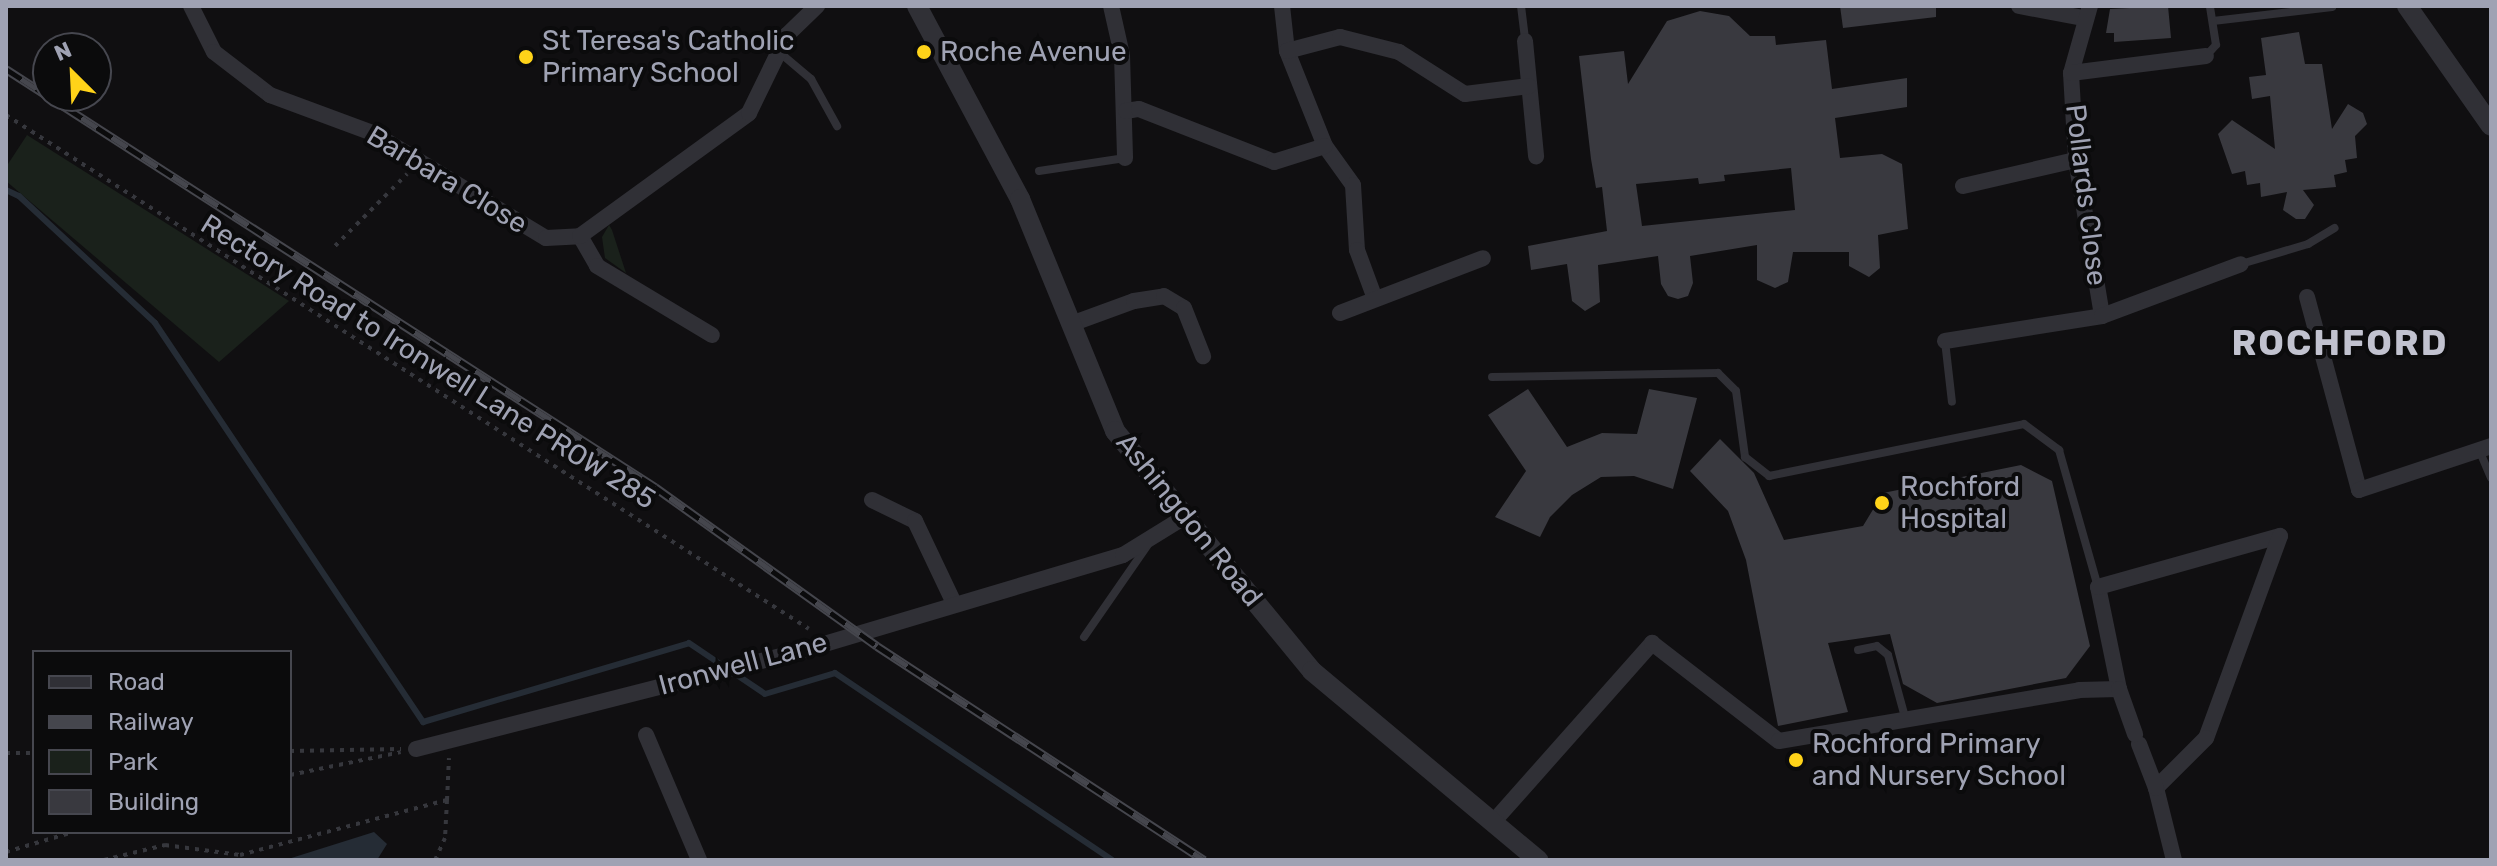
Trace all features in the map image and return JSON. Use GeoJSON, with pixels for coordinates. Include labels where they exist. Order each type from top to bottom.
{"type":"FeatureCollection","features":[{"type":"Feature","properties":{"kind":"street","name":"Barbara Close"},"geometry":{"type":"LineString","coordinates":[[191,6],[214,52],[270,95],[373,133],[546,238],[580,236]]}},
{"type":"Feature","properties":{"kind":"street"},"geometry":{"type":"LineString","coordinates":[[712,335],[597,266],[580,236],[749,113],[787,35],[817,6]]}},
{"type":"Feature","properties":{"kind":"street","name":"Ashingdon Road"},"geometry":{"type":"LineString","coordinates":[[917,6],[1020,199],[1115,431],[1183,518],[1312,671],[1495,820],[1538,860]]}},
{"type":"Feature","properties":{"kind":"street"},"geometry":{"type":"LineString","coordinates":[[1111,6],[1122,55],[1125,158]]}},
{"type":"Feature","properties":{"kind":"street"},"geometry":{"type":"LineString","coordinates":[[1282,6],[1287,51],[1325,146],[1353,185],[1357,250],[1374,296]]}},
{"type":"Feature","properties":{"kind":"street","name":"Pollards Close"},"geometry":{"type":"LineString","coordinates":[[2019,6],[2087,12],[2071,73],[2076,160],[2102,316]]}},
{"type":"Feature","properties":{"kind":"street"},"geometry":{"type":"LineString","coordinates":[[2407,6],[2491,126]]}},
{"type":"Feature","properties":{"kind":"street"},"geometry":{"type":"LineString","coordinates":[[1287,51],[1340,37],[1399,52],[1465,94],[1529,86]]}},
{"type":"Feature","properties":{"kind":"street"},"geometry":{"type":"LineString","coordinates":[[1525,41],[1536,156]]}},
{"type":"Feature","properties":{"kind":"street","name":"Pollards Close"},"geometry":{"type":"LineString","coordinates":[[2071,73],[2206,56]]}},
{"type":"Feature","properties":{"kind":"street"},"geometry":{"type":"LineString","coordinates":[[1126,111],[1139,109],[1274,162],[1325,146]]}},
{"type":"Feature","properties":{"kind":"street"},"geometry":{"type":"LineString","coordinates":[[1963,186],[2076,160]]}},
{"type":"Feature","properties":{"kind":"street"},"geometry":{"type":"LineString","coordinates":[[1340,313],[1374,296],[1483,258]]}},
{"type":"Feature","properties":{"kind":"street","name":"Pollards Close"},"geometry":{"type":"LineString","coordinates":[[1945,341],[2102,316],[2241,264]]}},
{"type":"Feature","properties":{"kind":"street"},"geometry":{"type":"LineString","coordinates":[[1071,324],[1164,296],[1184,308],[1203,356]]}},
{"type":"Feature","properties":{"kind":"street"},"geometry":{"type":"LineString","coordinates":[[2307,297],[2359,490],[2485,449]]}},
{"type":"Feature","properties":{"kind":"street"},"geometry":{"type":"LineString","coordinates":[[872,500],[915,521],[954,603]]}},
{"type":"Feature","properties":{"kind":"street","name":"Ironwell Lane"},"geometry":{"type":"LineString","coordinates":[[416,749],[830,642],[1151,543],[1183,518]]}},
{"type":"Feature","properties":{"kind":"street"},"geometry":{"type":"LineString","coordinates":[[2156,788],[2190,758],[2206,738],[2230,681],[2280,536],[2098,587],[2119,689],[2156,788],[2174,860]]}},
{"type":"Feature","properties":{"kind":"street"},"geometry":{"type":"LineString","coordinates":[[1495,820],[1652,643],[1779,741],[1906,722],[2079,690],[2119,689]]}},
{"type":"Feature","properties":{"kind":"street"},"geometry":{"type":"LineString","coordinates":[[646,735],[699,860]]}},
{"type":"Feature","properties":{"kind":"lane"},"geometry":{"type":"LineString","coordinates":[[1521,6],[1525,41]]}},
{"type":"Feature","properties":{"kind":"lane"},"geometry":{"type":"LineString","coordinates":[[2206,56],[2216,45],[2210,6]]}},
{"type":"Feature","properties":{"kind":"lane"},"geometry":{"type":"LineString","coordinates":[[2213,21],[2332,7]]}},
{"type":"Feature","properties":{"kind":"lane"},"geometry":{"type":"LineString","coordinates":[[779,52],[811,79],[837,126]]}},
{"type":"Feature","properties":{"kind":"lane"},"geometry":{"type":"LineString","coordinates":[[1039,171],[1125,158]]}},
{"type":"Feature","properties":{"kind":"lane"},"geometry":{"type":"LineString","coordinates":[[2241,264],[2308,244],[2335,228]]}},
{"type":"Feature","properties":{"kind":"lane"},"geometry":{"type":"LineString","coordinates":[[1945,341],[1952,402]]}},
{"type":"Feature","properties":{"kind":"lane"},"geometry":{"type":"LineString","coordinates":[[1492,377],[1718,373],[1736,391],[1745,457],[1769,476],[2024,424],[2059,450],[2098,587]]}},
{"type":"Feature","properties":{"kind":"lane"},"geometry":{"type":"LineString","coordinates":[[2485,449],[2491,478]]}},
{"type":"Feature","properties":{"kind":"lane"},"geometry":{"type":"LineString","coordinates":[[1084,637],[1151,543]]}},
{"type":"Feature","properties":{"kind":"lane"},"geometry":{"type":"LineString","coordinates":[[1858,650],[1877,646],[1888,655],[1906,722]]}},
{"type":"Feature","properties":{"kind":"path","name":"Rectory Road to Ironwell Lane PROW 285"},"geometry":{"type":"LineString","coordinates":[[6,115],[830,642]]}},
{"type":"Feature","properties":{"kind":"path"},"geometry":{"type":"LineString","coordinates":[[335,246],[422,160]]}},
{"type":"Feature","properties":{"kind":"path"},"geometry":{"type":"LineString","coordinates":[[292,751],[416,749]]}},
{"type":"Feature","properties":{"kind":"path"},"geometry":{"type":"LineString","coordinates":[[292,775],[416,749]]}},
{"type":"Feature","properties":{"kind":"path"},"geometry":{"type":"LineString","coordinates":[[6,753],[32,753]]}},
{"type":"Feature","properties":{"kind":"path"},"geometry":{"type":"LineString","coordinates":[[435,860],[445,838],[449,763]]}},
{"type":"Feature","properties":{"kind":"path"},"geometry":{"type":"LineString","coordinates":[[104,860],[165,845],[240,855],[447,800]]}},
{"type":"Feature","properties":{"kind":"path"},"geometry":{"type":"LineString","coordinates":[[6,852],[66,834]]}},
{"type":"Feature","properties":{"kind":"green space"},"geometry":{"type":"Polygon","coordinates":[[[27,135],[289,301],[219,362],[6,181],[6,167],[27,135]]]}},
{"type":"Feature","properties":{"kind":"green space"},"geometry":{"type":"Polygon","coordinates":[[[609,225],[626,273],[605,258],[602,237],[609,225]]]}},
{"type":"Feature","properties":{"kind":"shaded area"},"geometry":{"type":"Polygon","coordinates":[[[374,832],[387,844],[377,860],[285,860],[374,832]]]}},
{"type":"Feature","properties":{"kind":"building"},"geometry":{"type":"Polygon","coordinates":[[[1840,6],[1936,6],[1936,17],[1843,28],[1840,6]]]}},
{"type":"Feature","properties":{"kind":"building"},"geometry":{"type":"Polygon","coordinates":[[[2168,6],[2171,38],[2114,42],[2114,33],[2106,33],[2110,9],[2168,6]]]}},
{"type":"Feature","properties":{"kind":"building"},"geometry":{"type":"Polygon","coordinates":[[[1700,11],[1729,16],[1750,36],[1775,36],[1776,45],[1826,40],[1832,89],[1907,78],[1907,107],[1835,118],[1840,158],[1882,154],[1902,164],[1908,229],[1878,235],[1880,268],[1869,277],[1849,266],[1849,252],[1793,252],[1788,282],[1775,288],[1757,280],[1757,245],[1690,256],[1693,283],[1688,296],[1678,299],[1668,296],[1661,284],[1658,256],[1598,265],[1600,302],[1585,311],[1572,301],[1567,264],[1531,270],[1528,246],[1607,231],[1602,187],[1596,188],[1591,159],[1579,56],[1624,51],[1628,84],[1667,21],[1700,11]],[[1791,168],[1724,175],[1725,181],[1699,184],[1698,178],[1636,184],[1642,226],[1795,210],[1791,168]]]}},
{"type":"Feature","properties":{"kind":"building"},"geometry":{"type":"Polygon","coordinates":[[[2299,32],[2305,64],[2322,64],[2332,129],[2348,104],[2363,113],[2367,124],[2355,136],[2357,158],[2345,160],[2347,172],[2334,175],[2336,187],[2303,190],[2314,205],[2305,219],[2296,219],[2283,210],[2287,192],[2261,197],[2260,183],[2247,185],[2245,171],[2232,174],[2218,134],[2232,120],[2275,149],[2270,96],[2252,99],[2249,77],[2266,75],[2261,38],[2299,32]]]}},
{"type":"Feature","properties":{"kind":"building"},"geometry":{"type":"Polygon","coordinates":[[[1528,389],[1567,447],[1602,433],[1637,434],[1649,389],[1697,398],[1673,489],[1634,476],[1601,477],[1572,495],[1550,517],[1540,537],[1495,517],[1526,471],[1488,415],[1528,389]]]}},
{"type":"Feature","properties":{"kind":"building"},"geometry":{"type":"Polygon","coordinates":[[[1720,439],[1754,473],[1784,540],[1863,526],[1883,493],[2021,465],[2052,481],[2090,646],[2066,678],[1937,703],[1903,684],[1890,634],[1828,643],[1848,712],[1778,726],[1746,560],[1728,511],[1690,471],[1720,439]]]}},
{"type":"Feature","properties":{"kind":"waterway"},"geometry":{"type":"LineString","coordinates":[[6,190],[19,196],[155,323],[423,722],[689,643],[719,663]]}},
{"type":"Feature","properties":{"kind":"waterway"},"geometry":{"type":"LineString","coordinates":[[734,673],[765,694],[835,673],[1112,860]]}},
{"type":"Feature","properties":{"kind":"railway"},"geometry":{"type":"LineString","coordinates":[[6,69],[655,487],[877,646],[1204,860]]}},
{"type":"Feature","properties":{"kind":"place","name":"Roche Avenue"},"geometry":{"type":"Point","coordinates":[924,52]}},
{"type":"Feature","properties":{"kind":"place","name":"St Teresa's Catholic Primary School"},"geometry":{"type":"Point","coordinates":[526,57]}},
{"type":"Feature","properties":{"kind":"place","name":"Rochford Hospital"},"geometry":{"type":"Point","coordinates":[1882,503]}},
{"type":"Feature","properties":{"kind":"place","name":"Rochford Primary and Nursery School"},"geometry":{"type":"Point","coordinates":[1796,760]}},
{"type":"Feature","properties":{"kind":"district","name":"ROCHFORD"},"geometry":{"type":"Point","coordinates":[2340,343]}}]}
